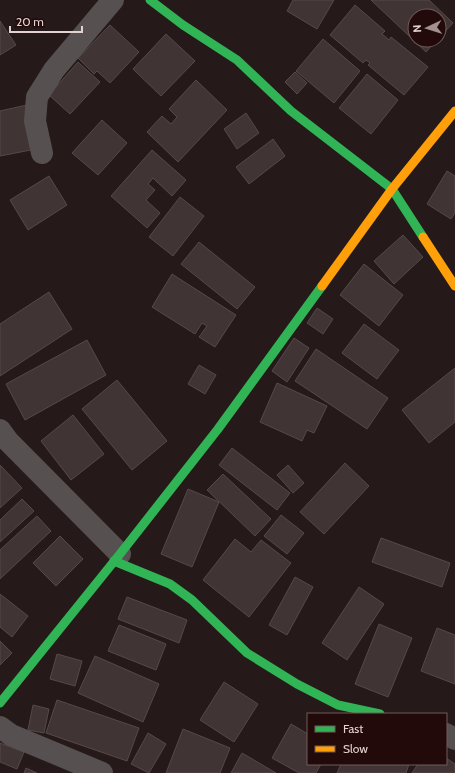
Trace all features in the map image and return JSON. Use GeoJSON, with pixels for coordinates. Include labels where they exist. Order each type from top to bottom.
{"type":"FeatureCollection","features":[{"type":"Feature","properties":{"kind":"street"},"geometry":{"type":"LineString","coordinates":[[42,153],[35,121],[37,97],[54,70],[113,0]]}},
{"type":"Feature","properties":{"kind":"street"},"geometry":{"type":"LineString","coordinates":[[150,0],[184,25],[237,60],[291,111],[392,189],[455,286]]}},
{"type":"Feature","properties":{"kind":"street"},"geometry":{"type":"LineString","coordinates":[[0,703],[117,558],[218,429],[392,189],[455,111]]}},
{"type":"Feature","properties":{"kind":"street"},"geometry":{"type":"LineString","coordinates":[[0,430],[8,441],[117,558],[170,584],[192,600],[247,653],[297,684],[338,705],[375,713]]}},
{"type":"Feature","properties":{"kind":"street"},"geometry":{"type":"LineString","coordinates":[[0,727],[11,735],[102,773]]}},
{"type":"Feature","properties":{"kind":"building"},"geometry":{"type":"Polygon","coordinates":[[[293,0],[334,0],[317,29],[287,11],[293,0]]]}},
{"type":"Feature","properties":{"kind":"building"},"geometry":{"type":"Polygon","coordinates":[[[371,0],[429,0],[437,8],[407,8],[407,34],[371,0]]]}},
{"type":"Feature","properties":{"kind":"building"},"geometry":{"type":"Polygon","coordinates":[[[355,5],[385,31],[382,34],[389,40],[391,37],[428,67],[404,95],[368,65],[370,63],[366,60],[363,63],[330,35],[355,5]]]}},
{"type":"Feature","properties":{"kind":"building"},"geometry":{"type":"Polygon","coordinates":[[[447,17],[453,23],[447,29],[447,17]]]}},
{"type":"Feature","properties":{"kind":"building"},"geometry":{"type":"Polygon","coordinates":[[[0,21],[16,45],[0,55],[0,21]]]}},
{"type":"Feature","properties":{"kind":"building"},"geometry":{"type":"Polygon","coordinates":[[[110,25],[139,52],[110,83],[97,71],[94,74],[78,58],[110,25]]]}},
{"type":"Feature","properties":{"kind":"building"},"geometry":{"type":"Polygon","coordinates":[[[166,34],[195,61],[161,96],[133,69],[166,34]]]}},
{"type":"Feature","properties":{"kind":"building"},"geometry":{"type":"Polygon","coordinates":[[[323,39],[360,71],[334,103],[296,71],[323,39]]]}},
{"type":"Feature","properties":{"kind":"building"},"geometry":{"type":"Polygon","coordinates":[[[422,48],[430,48],[426,52],[422,48]]]}},
{"type":"Feature","properties":{"kind":"building"},"geometry":{"type":"Polygon","coordinates":[[[78,62],[100,82],[70,114],[49,95],[78,62]]]}},
{"type":"Feature","properties":{"kind":"building"},"geometry":{"type":"Polygon","coordinates":[[[295,72],[307,83],[297,94],[285,82],[295,72]]]}},
{"type":"Feature","properties":{"kind":"building"},"geometry":{"type":"Polygon","coordinates":[[[367,74],[398,100],[371,134],[339,108],[367,74]]]}},
{"type":"Feature","properties":{"kind":"building"},"geometry":{"type":"Polygon","coordinates":[[[196,80],[227,110],[178,162],[147,132],[162,116],[171,124],[177,117],[169,109],[196,80]]]}},
{"type":"Feature","properties":{"kind":"building"},"geometry":{"type":"Polygon","coordinates":[[[27,105],[36,149],[0,156],[0,111],[27,105]]]}},
{"type":"Feature","properties":{"kind":"building"},"geometry":{"type":"Polygon","coordinates":[[[246,113],[259,133],[237,149],[224,129],[246,113]]]}},
{"type":"Feature","properties":{"kind":"building"},"geometry":{"type":"Polygon","coordinates":[[[102,120],[127,143],[98,175],[72,153],[102,120]]]}},
{"type":"Feature","properties":{"kind":"building"},"geometry":{"type":"Polygon","coordinates":[[[273,139],[285,156],[249,184],[236,167],[273,139]]]}},
{"type":"Feature","properties":{"kind":"building"},"geometry":{"type":"Polygon","coordinates":[[[152,150],[186,180],[172,196],[153,178],[148,184],[155,190],[146,200],[160,213],[147,228],[111,196],[152,150]]]}},
{"type":"Feature","properties":{"kind":"building"},"geometry":{"type":"Polygon","coordinates":[[[447,171],[455,176],[455,213],[451,219],[427,204],[447,171]]]}},
{"type":"Feature","properties":{"kind":"building"},"geometry":{"type":"Polygon","coordinates":[[[49,176],[67,205],[28,230],[10,200],[49,176]]]}},
{"type":"Feature","properties":{"kind":"building"},"geometry":{"type":"Polygon","coordinates":[[[180,197],[204,216],[173,256],[149,237],[180,197]]]}},
{"type":"Feature","properties":{"kind":"building"},"geometry":{"type":"Polygon","coordinates":[[[403,235],[423,257],[394,284],[374,261],[403,235]]]}},
{"type":"Feature","properties":{"kind":"building"},"geometry":{"type":"Polygon","coordinates":[[[199,242],[255,287],[237,309],[181,264],[199,242]]]}},
{"type":"Feature","properties":{"kind":"building"},"geometry":{"type":"Polygon","coordinates":[[[364,264],[403,295],[379,326],[340,295],[364,264]]]}},
{"type":"Feature","properties":{"kind":"building"},"geometry":{"type":"Polygon","coordinates":[[[172,274],[236,315],[215,347],[199,337],[207,326],[202,323],[195,334],[152,307],[172,274]]]}},
{"type":"Feature","properties":{"kind":"building"},"geometry":{"type":"Polygon","coordinates":[[[49,292],[72,329],[0,376],[0,324],[49,292]]]}},
{"type":"Feature","properties":{"kind":"building"},"geometry":{"type":"Polygon","coordinates":[[[317,308],[333,319],[323,334],[307,323],[317,308]]]}},
{"type":"Feature","properties":{"kind":"building"},"geometry":{"type":"Polygon","coordinates":[[[364,324],[399,350],[377,379],[342,353],[364,324]]]}},
{"type":"Feature","properties":{"kind":"building"},"geometry":{"type":"Polygon","coordinates":[[[294,338],[309,348],[287,382],[272,371],[294,338]]]}},
{"type":"Feature","properties":{"kind":"building"},"geometry":{"type":"Polygon","coordinates":[[[87,340],[106,375],[25,420],[6,384],[87,340]]]}},
{"type":"Feature","properties":{"kind":"building"},"geometry":{"type":"Polygon","coordinates":[[[316,349],[388,398],[367,429],[295,381],[316,349]]]}},
{"type":"Feature","properties":{"kind":"building"},"geometry":{"type":"Polygon","coordinates":[[[199,365],[216,375],[205,394],[188,384],[199,365]]]}},
{"type":"Feature","properties":{"kind":"building"},"geometry":{"type":"Polygon","coordinates":[[[455,368],[455,422],[429,443],[402,410],[455,368]]]}},
{"type":"Feature","properties":{"kind":"building"},"geometry":{"type":"Polygon","coordinates":[[[117,380],[167,441],[132,470],[82,409],[117,380]]]}},
{"type":"Feature","properties":{"kind":"building"},"geometry":{"type":"Polygon","coordinates":[[[277,383],[327,406],[314,433],[307,430],[302,441],[260,422],[277,383]]]}},
{"type":"Feature","properties":{"kind":"building"},"geometry":{"type":"Polygon","coordinates":[[[73,415],[104,454],[71,480],[41,441],[73,415]]]}},
{"type":"Feature","properties":{"kind":"building"},"geometry":{"type":"Polygon","coordinates":[[[232,448],[290,493],[277,510],[219,465],[232,448]]]}},
{"type":"Feature","properties":{"kind":"building"},"geometry":{"type":"Polygon","coordinates":[[[345,463],[369,486],[324,534],[300,512],[345,463]]]}},
{"type":"Feature","properties":{"kind":"building"},"geometry":{"type":"Polygon","coordinates":[[[0,465],[22,488],[0,508],[0,465]]]}},
{"type":"Feature","properties":{"kind":"building"},"geometry":{"type":"Polygon","coordinates":[[[288,465],[304,483],[293,493],[277,475],[288,465]]]}},
{"type":"Feature","properties":{"kind":"building"},"geometry":{"type":"Polygon","coordinates":[[[223,474],[271,519],[255,536],[207,490],[223,474]]]}},
{"type":"Feature","properties":{"kind":"building"},"geometry":{"type":"Polygon","coordinates":[[[188,489],[219,502],[192,567],[161,554],[188,489]]]}},
{"type":"Feature","properties":{"kind":"building"},"geometry":{"type":"Polygon","coordinates":[[[22,499],[34,511],[0,542],[0,520],[22,499]]]}},
{"type":"Feature","properties":{"kind":"building"},"geometry":{"type":"Polygon","coordinates":[[[281,515],[304,533],[287,554],[264,536],[281,515]]]}},
{"type":"Feature","properties":{"kind":"building"},"geometry":{"type":"Polygon","coordinates":[[[37,516],[51,531],[0,579],[0,550],[37,516]]]}},
{"type":"Feature","properties":{"kind":"building"},"geometry":{"type":"Polygon","coordinates":[[[60,536],[83,559],[56,586],[33,563],[60,536]]]}},
{"type":"Feature","properties":{"kind":"building"},"geometry":{"type":"Polygon","coordinates":[[[381,538],[450,563],[442,587],[372,562],[381,538]]]}},
{"type":"Feature","properties":{"kind":"building"},"geometry":{"type":"Polygon","coordinates":[[[235,539],[251,552],[261,540],[291,563],[249,617],[203,580],[235,539]]]}},
{"type":"Feature","properties":{"kind":"building"},"geometry":{"type":"Polygon","coordinates":[[[295,577],[313,587],[287,635],[269,625],[295,577]]]}},
{"type":"Feature","properties":{"kind":"building"},"geometry":{"type":"Polygon","coordinates":[[[359,587],[384,604],[347,660],[322,643],[359,587]]]}},
{"type":"Feature","properties":{"kind":"building"},"geometry":{"type":"Polygon","coordinates":[[[0,594],[28,616],[12,637],[0,627],[0,594]]]}},
{"type":"Feature","properties":{"kind":"building"},"geometry":{"type":"Polygon","coordinates":[[[127,597],[187,620],[179,643],[118,619],[127,597]]]}},
{"type":"Feature","properties":{"kind":"building"},"geometry":{"type":"Polygon","coordinates":[[[379,624],[412,638],[388,697],[355,684],[379,624]]]}},
{"type":"Feature","properties":{"kind":"building"},"geometry":{"type":"Polygon","coordinates":[[[119,625],[166,644],[156,670],[108,651],[119,625]]]}},
{"type":"Feature","properties":{"kind":"building"},"geometry":{"type":"Polygon","coordinates":[[[437,628],[455,635],[455,684],[421,671],[437,628]]]}},
{"type":"Feature","properties":{"kind":"building"},"geometry":{"type":"Polygon","coordinates":[[[0,641],[12,653],[0,665],[0,641]]]}},
{"type":"Feature","properties":{"kind":"building"},"geometry":{"type":"Polygon","coordinates":[[[57,654],[82,661],[75,686],[50,679],[57,654]]]}},
{"type":"Feature","properties":{"kind":"building"},"geometry":{"type":"Polygon","coordinates":[[[95,656],[159,684],[143,722],[78,693],[95,656]]]}},
{"type":"Feature","properties":{"kind":"building"},"geometry":{"type":"Polygon","coordinates":[[[224,682],[258,704],[234,742],[200,720],[224,682]]]}},
{"type":"Feature","properties":{"kind":"building"},"geometry":{"type":"Polygon","coordinates":[[[57,700],[139,728],[127,761],[46,733],[57,700]]]}},
{"type":"Feature","properties":{"kind":"building"},"geometry":{"type":"Polygon","coordinates":[[[33,705],[49,709],[44,733],[28,730],[33,705]]]}},
{"type":"Feature","properties":{"kind":"building"},"geometry":{"type":"Polygon","coordinates":[[[291,724],[307,733],[307,765],[320,765],[316,773],[299,773],[272,758],[291,724]]]}},
{"type":"Feature","properties":{"kind":"building"},"geometry":{"type":"Polygon","coordinates":[[[183,729],[230,748],[220,773],[166,773],[183,729]]]}},
{"type":"Feature","properties":{"kind":"building"},"geometry":{"type":"Polygon","coordinates":[[[148,733],[166,744],[149,773],[131,764],[148,733]]]}},
{"type":"Feature","properties":{"kind":"building"},"geometry":{"type":"Polygon","coordinates":[[[0,743],[24,752],[17,769],[0,762],[0,743]]]}},
{"type":"Feature","properties":{"kind":"building"},"geometry":{"type":"Polygon","coordinates":[[[242,753],[276,773],[231,773],[242,753]]]}},
{"type":"Feature","properties":{"kind":"building"},"geometry":{"type":"Polygon","coordinates":[[[447,759],[455,764],[455,773],[412,773],[417,765],[447,765],[447,759]]]}},
{"type":"Feature","properties":{"kind":"building"},"geometry":{"type":"Polygon","coordinates":[[[341,765],[409,765],[406,773],[337,773],[341,765]]]}},
{"type":"Feature","properties":{"kind":"building"},"geometry":{"type":"Polygon","coordinates":[[[26,768],[37,773],[24,773],[26,768]]]}},
{"type":"Feature","properties":{"kind":"traffic: fast"},"geometry":{"type":"LineString","coordinates":[[150,0],[183,25],[237,60],[291,111],[392,189],[423,237]]}},
{"type":"Feature","properties":{"kind":"traffic: fast"},"geometry":{"type":"LineString","coordinates":[[0,703],[218,429],[322,286]]}},
{"type":"Feature","properties":{"kind":"traffic: fast"},"geometry":{"type":"LineString","coordinates":[[114,561],[170,584],[192,600],[247,653],[297,684],[338,705],[375,713]]}},
{"type":"Feature","properties":{"kind":"traffic: slow"},"geometry":{"type":"LineString","coordinates":[[322,286],[392,189],[455,111]]}},
{"type":"Feature","properties":{"kind":"traffic: slow"},"geometry":{"type":"LineString","coordinates":[[423,237],[455,286]]}}]}
